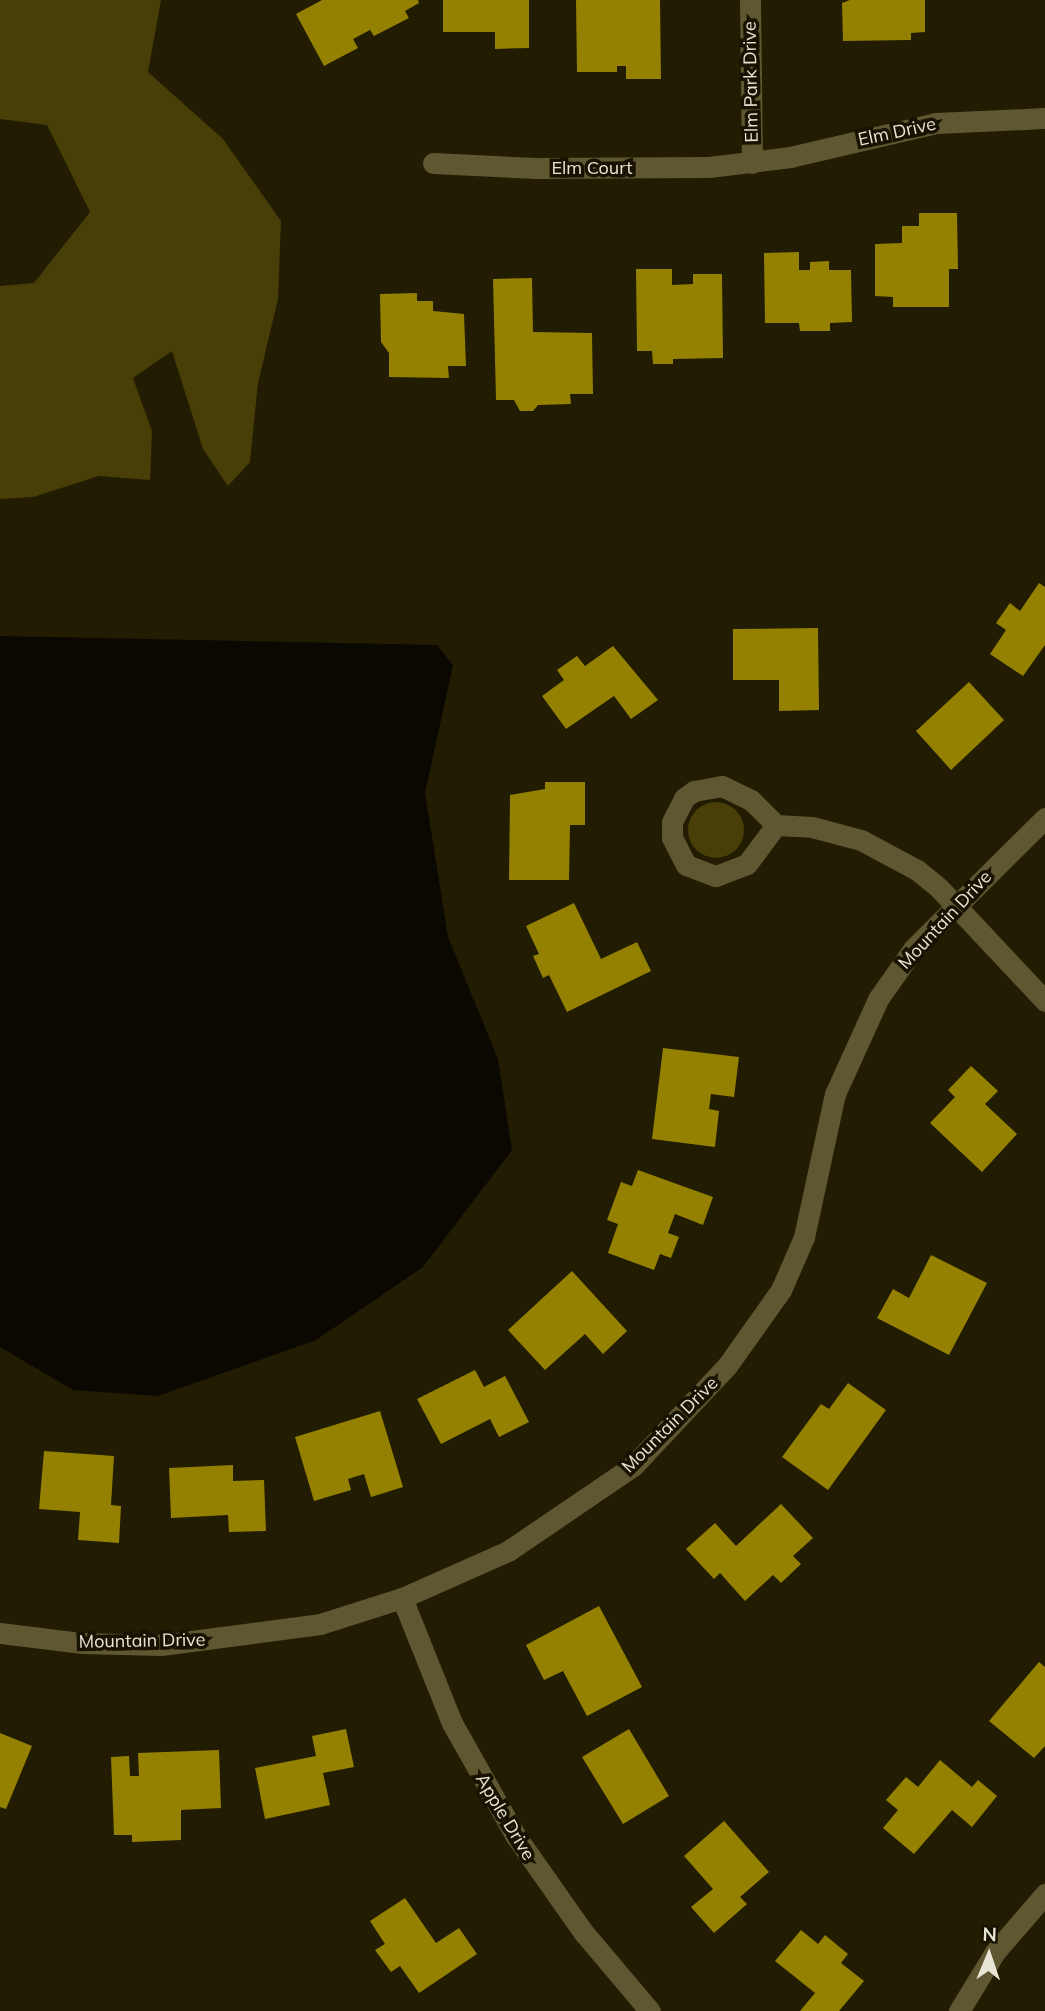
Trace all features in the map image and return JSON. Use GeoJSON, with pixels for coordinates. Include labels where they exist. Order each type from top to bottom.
{"type":"FeatureCollection","features":[{"type":"Feature","properties":{"kind":"street","name":"Elm Park Drive"},"geometry":{"type":"LineString","coordinates":[[750,0],[752,163]]}},
{"type":"Feature","properties":{"kind":"street","name":"Elm Drive"},"geometry":{"type":"LineString","coordinates":[[752,163],[936,123],[1045,118]]}},
{"type":"Feature","properties":{"kind":"street","name":"Elm Court"},"geometry":{"type":"LineString","coordinates":[[433,163],[536,169],[752,163]]}},
{"type":"Feature","properties":{"kind":"street"},"geometry":{"type":"LineString","coordinates":[[776,825],[747,864],[732,873],[715,876],[686,865],[672,837],[672,821],[684,798],[708,787],[734,789],[776,825],[812,827],[861,840],[917,870],[1045,1001]]}},
{"type":"Feature","properties":{"kind":"street","name":"Mountain Drive"},"geometry":{"type":"LineString","coordinates":[[0,1633],[128,1645],[214,1640],[320,1624],[402,1598],[508,1551],[603,1489],[692,1407],[753,1335],[787,1279],[804,1237],[827,1126],[857,1038],[894,974],[954,905],[1045,818]]}},
{"type":"Feature","properties":{"kind":"street","name":"Apple Drive"},"geometry":{"type":"LineString","coordinates":[[402,1598],[452,1723],[515,1835],[576,1923],[650,2011]]}},
{"type":"Feature","properties":{"kind":"street"},"geometry":{"type":"LineString","coordinates":[[959,2011],[995,1952],[1045,1894]]}},
{"type":"Feature","properties":{"kind":"shaded area"},"geometry":{"type":"Polygon","coordinates":[[[0,0],[161,0],[148,72],[223,139],[281,221],[278,299],[258,383],[250,462],[228,486],[203,449],[172,351],[133,378],[152,431],[150,480],[99,476],[33,497],[0,499],[0,286],[34,283],[90,212],[47,125],[0,119],[0,0]]]}},
{"type":"Feature","properties":{"kind":"shaded area"},"geometry":{"type":"Polygon","coordinates":[[[0,636],[437,645],[453,665],[425,793],[448,937],[498,1059],[512,1150],[423,1267],[316,1340],[158,1396],[73,1390],[0,1347],[0,636]]]}},
{"type":"Feature","properties":{"kind":"shaded area"},"geometry":{"type":"Polygon","coordinates":[[[711,802],[721,802],[736,810],[742,819],[742,841],[736,850],[721,858],[711,858],[693,846],[688,835],[688,825],[700,807],[711,802]]]}},
{"type":"Feature","properties":{"kind":"building"},"geometry":{"type":"Polygon","coordinates":[[[322,0],[418,0],[419,3],[405,11],[409,18],[374,36],[370,30],[353,39],[358,48],[324,66],[296,14],[322,0]]]}},
{"type":"Feature","properties":{"kind":"building"},"geometry":{"type":"Polygon","coordinates":[[[443,0],[529,0],[529,48],[495,49],[495,32],[443,32],[443,0]]]}},
{"type":"Feature","properties":{"kind":"building"},"geometry":{"type":"Polygon","coordinates":[[[576,0],[660,0],[661,79],[626,79],[626,66],[617,66],[617,72],[577,72],[576,0]]]}},
{"type":"Feature","properties":{"kind":"building"},"geometry":{"type":"Polygon","coordinates":[[[850,0],[925,0],[925,32],[911,33],[911,40],[843,41],[842,3],[850,0]]]}},
{"type":"Feature","properties":{"kind":"building"},"geometry":{"type":"Polygon","coordinates":[[[919,213],[957,213],[958,269],[949,269],[949,307],[893,307],[893,297],[875,296],[875,244],[902,243],[902,226],[919,226],[919,213]]]}},
{"type":"Feature","properties":{"kind":"building"},"geometry":{"type":"Polygon","coordinates":[[[799,252],[799,270],[810,270],[810,262],[829,261],[829,270],[851,270],[852,322],[830,323],[830,331],[800,331],[799,323],[765,323],[764,253],[799,252]]]}},
{"type":"Feature","properties":{"kind":"building"},"geometry":{"type":"Polygon","coordinates":[[[636,269],[672,269],[672,285],[693,284],[693,274],[722,274],[723,358],[673,359],[673,364],[653,364],[652,351],[637,351],[636,269]]]}},
{"type":"Feature","properties":{"kind":"building"},"geometry":{"type":"Polygon","coordinates":[[[532,278],[533,332],[592,333],[593,394],[570,394],[571,404],[538,405],[533,411],[520,411],[514,400],[496,400],[493,279],[532,278]]]}},
{"type":"Feature","properties":{"kind":"building"},"geometry":{"type":"Polygon","coordinates":[[[417,293],[417,301],[433,301],[433,311],[464,314],[466,366],[448,366],[449,378],[389,377],[389,353],[381,342],[380,294],[417,293]]]}},
{"type":"Feature","properties":{"kind":"building"},"geometry":{"type":"Polygon","coordinates":[[[1039,583],[1045,587],[1045,645],[1023,676],[990,654],[1006,630],[996,623],[1010,603],[1020,611],[1039,583]]]}},
{"type":"Feature","properties":{"kind":"building"},"geometry":{"type":"Polygon","coordinates":[[[818,628],[819,710],[779,711],[779,680],[733,680],[733,629],[818,628]]]}},
{"type":"Feature","properties":{"kind":"building"},"geometry":{"type":"Polygon","coordinates":[[[613,646],[658,700],[631,719],[614,696],[566,729],[542,696],[564,680],[557,670],[577,656],[585,666],[613,646]]]}},
{"type":"Feature","properties":{"kind":"building"},"geometry":{"type":"Polygon","coordinates":[[[969,682],[1004,720],[951,770],[916,731],[969,682]]]}},
{"type":"Feature","properties":{"kind":"building"},"geometry":{"type":"Polygon","coordinates":[[[545,782],[585,782],[585,825],[570,825],[569,880],[509,880],[510,795],[545,789],[545,782]]]}},
{"type":"Feature","properties":{"kind":"building"},"geometry":{"type":"Polygon","coordinates":[[[574,903],[601,959],[637,942],[651,971],[567,1012],[549,975],[543,978],[533,956],[539,954],[526,926],[574,903]]]}},
{"type":"Feature","properties":{"kind":"building"},"geometry":{"type":"Polygon","coordinates":[[[663,1048],[739,1057],[734,1097],[711,1094],[709,1109],[719,1111],[715,1147],[652,1139],[663,1048]]]}},
{"type":"Feature","properties":{"kind":"building"},"geometry":{"type":"Polygon","coordinates":[[[971,1066],[998,1091],[985,1104],[1017,1134],[982,1172],[930,1123],[955,1097],[948,1090],[971,1066]]]}},
{"type":"Feature","properties":{"kind":"building"},"geometry":{"type":"Polygon","coordinates":[[[638,1170],[713,1197],[703,1225],[675,1214],[668,1233],[679,1237],[671,1258],[660,1254],[654,1270],[608,1253],[618,1224],[607,1220],[621,1182],[632,1186],[638,1170]]]}},
{"type":"Feature","properties":{"kind":"building"},"geometry":{"type":"Polygon","coordinates":[[[931,1255],[987,1283],[949,1355],[877,1318],[893,1289],[909,1298],[931,1255]]]}},
{"type":"Feature","properties":{"kind":"building"},"geometry":{"type":"Polygon","coordinates":[[[572,1271],[627,1331],[603,1354],[585,1334],[545,1370],[508,1330],[572,1271]]]}},
{"type":"Feature","properties":{"kind":"building"},"geometry":{"type":"Polygon","coordinates":[[[475,1370],[484,1387],[505,1376],[529,1422],[499,1437],[490,1419],[441,1444],[417,1399],[475,1370]]]}},
{"type":"Feature","properties":{"kind":"building"},"geometry":{"type":"Polygon","coordinates":[[[848,1383],[886,1410],[828,1490],[782,1457],[821,1404],[829,1409],[848,1383]]]}},
{"type":"Feature","properties":{"kind":"building"},"geometry":{"type":"Polygon","coordinates":[[[380,1411],[403,1487],[371,1497],[364,1474],[348,1479],[351,1490],[314,1501],[295,1437],[380,1411]]]}},
{"type":"Feature","properties":{"kind":"building"},"geometry":{"type":"Polygon","coordinates":[[[44,1451],[114,1456],[111,1505],[121,1506],[119,1543],[78,1540],[80,1512],[39,1509],[44,1451]]]}},
{"type":"Feature","properties":{"kind":"building"},"geometry":{"type":"Polygon","coordinates":[[[233,1465],[233,1481],[264,1480],[266,1531],[229,1532],[228,1515],[171,1518],[169,1468],[233,1465]]]}},
{"type":"Feature","properties":{"kind":"building"},"geometry":{"type":"Polygon","coordinates":[[[781,1504],[813,1538],[793,1556],[801,1564],[781,1583],[773,1575],[745,1601],[720,1573],[714,1579],[686,1549],[715,1523],[736,1546],[781,1504]]]}},
{"type":"Feature","properties":{"kind":"building"},"geometry":{"type":"Polygon","coordinates":[[[599,1606],[642,1687],[587,1716],[563,1671],[544,1680],[526,1645],[599,1606]]]}},
{"type":"Feature","properties":{"kind":"building"},"geometry":{"type":"Polygon","coordinates":[[[1039,1662],[1045,1667],[1045,1746],[1034,1758],[989,1721],[1039,1662]]]}},
{"type":"Feature","properties":{"kind":"building"},"geometry":{"type":"Polygon","coordinates":[[[346,1729],[354,1767],[323,1773],[330,1805],[265,1819],[255,1768],[316,1756],[312,1736],[346,1729]]]}},
{"type":"Feature","properties":{"kind":"building"},"geometry":{"type":"Polygon","coordinates":[[[629,1729],[669,1796],[623,1824],[582,1757],[629,1729]]]}},
{"type":"Feature","properties":{"kind":"building"},"geometry":{"type":"Polygon","coordinates":[[[0,1733],[32,1746],[6,1809],[0,1807],[0,1733]]]}},
{"type":"Feature","properties":{"kind":"building"},"geometry":{"type":"Polygon","coordinates":[[[219,1750],[221,1808],[181,1810],[181,1840],[132,1842],[132,1835],[114,1835],[111,1757],[129,1756],[130,1776],[139,1776],[138,1753],[219,1750]]]}},
{"type":"Feature","properties":{"kind":"building"},"geometry":{"type":"Polygon","coordinates":[[[940,1760],[972,1787],[978,1780],[997,1796],[972,1827],[952,1810],[914,1854],[883,1828],[898,1810],[886,1800],[906,1777],[918,1787],[940,1760]]]}},
{"type":"Feature","properties":{"kind":"building"},"geometry":{"type":"Polygon","coordinates":[[[724,1821],[769,1872],[740,1897],[747,1904],[714,1933],[691,1907],[713,1889],[684,1856],[724,1821]]]}},
{"type":"Feature","properties":{"kind":"building"},"geometry":{"type":"Polygon","coordinates":[[[405,1898],[436,1943],[459,1928],[477,1954],[419,1993],[400,1966],[391,1972],[375,1950],[385,1944],[370,1921],[405,1898]]]}},
{"type":"Feature","properties":{"kind":"building"},"geometry":{"type":"Polygon","coordinates":[[[801,1930],[818,1944],[825,1935],[848,1954],[841,1963],[864,1981],[839,2011],[800,2011],[815,1993],[775,1961],[801,1930]]]}}]}
